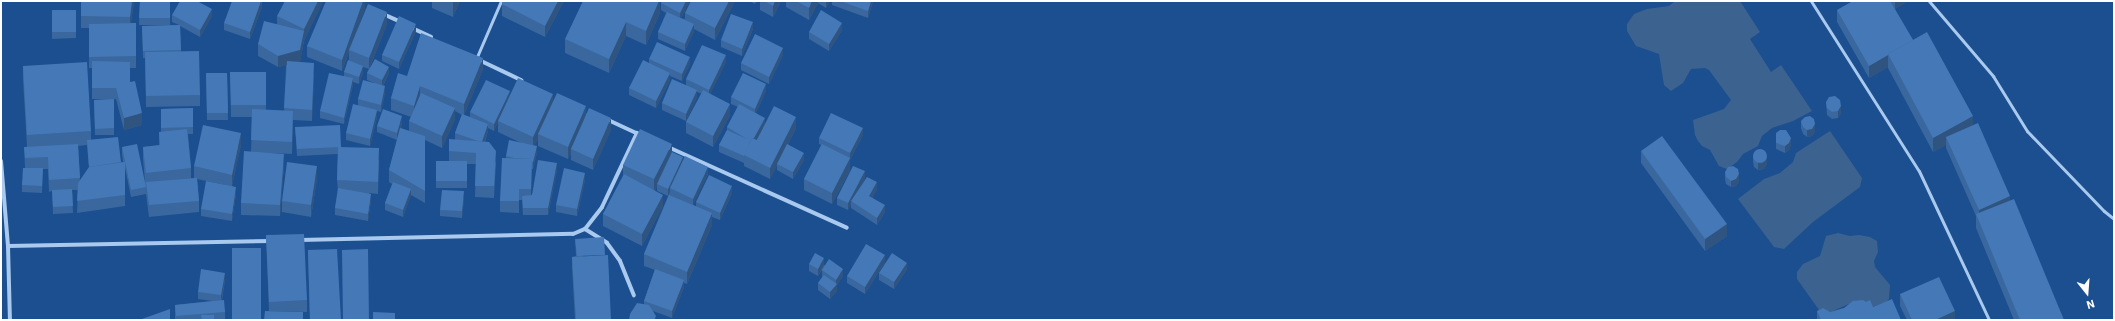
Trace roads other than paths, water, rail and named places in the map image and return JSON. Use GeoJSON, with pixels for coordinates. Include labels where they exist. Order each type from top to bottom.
{"type":"FeatureCollection","features":[{"type":"Feature","properties":{"kind":"street"},"geometry":{"type":"LineString","coordinates":[[379,11],[434,39]]}},
{"type":"Feature","properties":{"kind":"street"},"geometry":{"type":"LineString","coordinates":[[469,56],[525,82]]}},
{"type":"Feature","properties":{"kind":"street"},"geometry":{"type":"LineString","coordinates":[[602,117],[644,136]]}},
{"type":"Feature","properties":{"kind":"street"},"geometry":{"type":"LineString","coordinates":[[295,240],[542,236],[573,234],[585,229],[602,207],[637,133]]}},
{"type":"Feature","properties":{"kind":"street"},"geometry":{"type":"LineString","coordinates":[[666,146],[847,228]]}},
{"type":"Feature","properties":{"kind":"street"},"geometry":{"type":"LineString","coordinates":[[1,161],[8,246],[10,320]]}},
{"type":"Feature","properties":{"kind":"street"},"geometry":{"type":"LineString","coordinates":[[585,229],[607,243],[620,261],[634,295]]}},
{"type":"Feature","properties":{"kind":"street"},"geometry":{"type":"LineString","coordinates":[[8,246],[279,241]]}},
{"type":"Feature","properties":{"kind":"lane"},"geometry":{"type":"LineString","coordinates":[[476,59],[500,1]]}},
{"type":"Feature","properties":{"kind":"lane"},"geometry":{"type":"LineString","coordinates":[[1811,1],[1919,171],[1989,320]]}},
{"type":"Feature","properties":{"kind":"lane"},"geometry":{"type":"LineString","coordinates":[[1929,1],[1993,76],[2027,131],[2104,211],[2114,219]]}},
{"type":"Feature","properties":{"kind":"water"},"geometry":{"type":"Polygon","coordinates":[[[1675,1],[1740,1],[1760,32],[1750,39],[1771,72],[1781,65],[1812,111],[1793,121],[1772,128],[1762,136],[1758,146],[1743,154],[1737,162],[1727,169],[1719,166],[1710,150],[1702,146],[1698,141],[1695,135],[1693,120],[1724,109],[1731,100],[1709,70],[1705,68],[1691,69],[1683,83],[1671,91],[1664,85],[1659,54],[1636,46],[1627,31],[1627,24],[1634,14],[1647,9],[1669,6],[1675,1]]]}},
{"type":"Feature","properties":{"kind":"water"},"geometry":{"type":"Polygon","coordinates":[[[1830,131],[1862,178],[1860,187],[1813,222],[1784,249],[1774,247],[1738,199],[1764,179],[1780,173],[1793,162],[1796,153],[1830,131]]]}},
{"type":"Feature","properties":{"kind":"water"},"geometry":{"type":"Polygon","coordinates":[[[1838,233],[1850,236],[1859,235],[1870,237],[1877,241],[1878,252],[1874,261],[1875,267],[1890,285],[1889,299],[1886,302],[1870,308],[1849,304],[1828,313],[1821,313],[1797,279],[1797,272],[1803,264],[1820,256],[1826,236],[1838,233]]]}}]}
